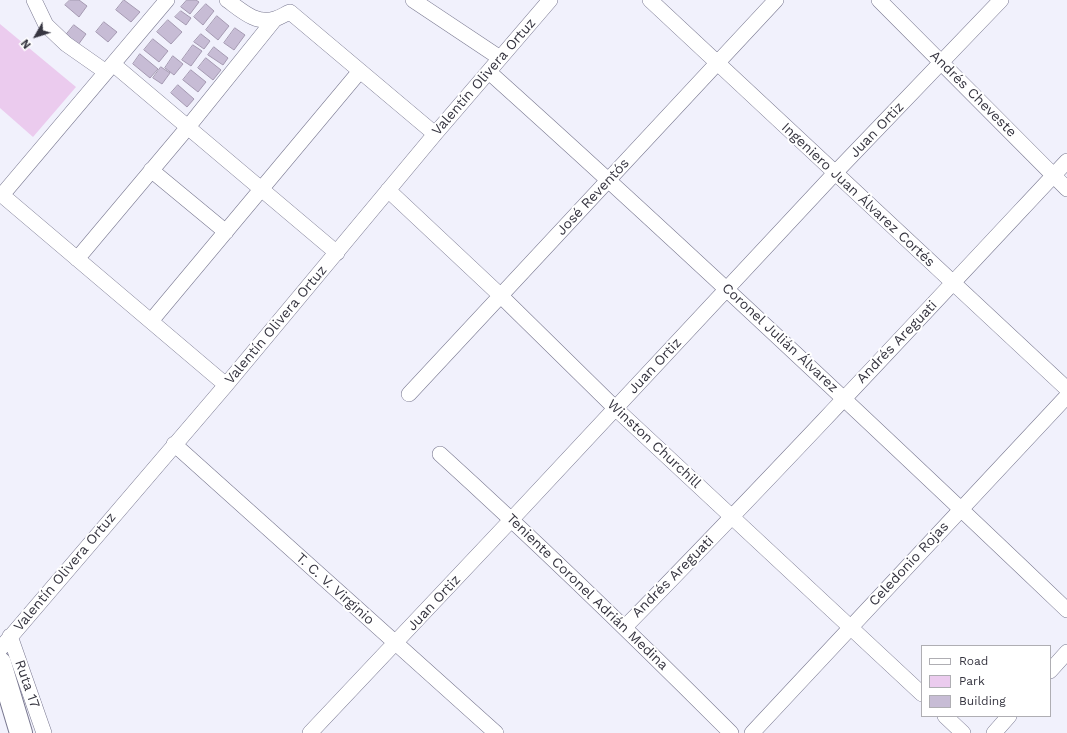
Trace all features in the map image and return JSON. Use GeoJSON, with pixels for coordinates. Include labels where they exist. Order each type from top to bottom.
{"type":"FeatureCollection","features":[{"type":"Feature","properties":{"kind":"highway","name":"Ruta 17"},"geometry":{"type":"LineString","coordinates":[[0,663],[21,733]]}},
{"type":"Feature","properties":{"kind":"street"},"geometry":{"type":"LineString","coordinates":[[34,0],[46,25],[66,44],[110,68],[188,127],[337,253]]}},
{"type":"Feature","properties":{"kind":"street"},"geometry":{"type":"LineString","coordinates":[[227,0],[249,16],[262,20],[275,19],[290,12],[435,134]]}},
{"type":"Feature","properties":{"kind":"street"},"geometry":{"type":"LineString","coordinates":[[414,0],[500,58]]}},
{"type":"Feature","properties":{"kind":"street","name":"Valentín Olivera Ortuz"},"geometry":{"type":"LineString","coordinates":[[0,649],[226,385],[435,134],[550,0]]}},
{"type":"Feature","properties":{"kind":"street","name":"Ingeniero Juan Álvarez Cortés"},"geometry":{"type":"LineString","coordinates":[[650,0],[1067,389]]}},
{"type":"Feature","properties":{"kind":"street","name":"José Reventós"},"geometry":{"type":"LineString","coordinates":[[409,394],[776,0]]}},
{"type":"Feature","properties":{"kind":"street","name":"Andrés Cheveste"},"geometry":{"type":"LineString","coordinates":[[879,0],[1067,189]]}},
{"type":"Feature","properties":{"kind":"street","name":"Juan Ortiz"},"geometry":{"type":"LineString","coordinates":[[310,733],[835,173],[1001,0]]}},
{"type":"Feature","properties":{"kind":"street"},"geometry":{"type":"LineString","coordinates":[[165,1],[110,68],[2,194],[226,385]]}},
{"type":"Feature","properties":{"kind":"street"},"geometry":{"type":"LineString","coordinates":[[77,259],[188,127],[275,19]]}},
{"type":"Feature","properties":{"kind":"street"},"geometry":{"type":"LineString","coordinates":[[151,322],[360,71]]}},
{"type":"Feature","properties":{"kind":"street","name":"Coronel Julián Álvarez"},"geometry":{"type":"LineString","coordinates":[[489,72],[727,289],[1067,610]]}},
{"type":"Feature","properties":{"kind":"street","name":"Andrés Areguati"},"geometry":{"type":"LineString","coordinates":[[624,626],[732,518],[1067,161]]}},
{"type":"Feature","properties":{"kind":"street"},"geometry":{"type":"LineString","coordinates":[[152,170],[226,232]]}},
{"type":"Feature","properties":{"kind":"street","name":"Winston Churchill"},"geometry":{"type":"LineString","coordinates":[[388,190],[501,296],[615,408],[921,693]]}},
{"type":"Feature","properties":{"kind":"street","name":"Celedonio Rojas"},"geometry":{"type":"LineString","coordinates":[[752,733],[1067,396]]}},
{"type":"Feature","properties":{"kind":"street","name":"T. C. V. Virginio"},"geometry":{"type":"LineString","coordinates":[[174,444],[395,644],[496,733]]}},
{"type":"Feature","properties":{"kind":"street","name":"Teniente Coronel Adrián Medina"},"geometry":{"type":"LineString","coordinates":[[440,454],[512,519],[624,626],[731,733]]}},
{"type":"Feature","properties":{"kind":"street","name":"Ruta 17"},"geometry":{"type":"LineString","coordinates":[[10,636],[44,733]]}},
{"type":"Feature","properties":{"kind":"street"},"geometry":{"type":"LineString","coordinates":[[1051,670],[1067,652]]}},
{"type":"Feature","properties":{"kind":"street"},"geometry":{"type":"LineString","coordinates":[[946,717],[963,733]]}},
{"type":"Feature","properties":{"kind":"street"},"geometry":{"type":"LineString","coordinates":[[994,733],[1008,717]]}},
{"type":"Feature","properties":{"kind":"green space"},"geometry":{"type":"Polygon","coordinates":[[[0,24],[76,87],[33,137],[0,108],[0,24]]]}},
{"type":"Feature","properties":{"kind":"building"},"geometry":{"type":"Polygon","coordinates":[[[70,0],[79,0],[87,6],[79,17],[65,5],[70,0]]]}},
{"type":"Feature","properties":{"kind":"building"},"geometry":{"type":"Polygon","coordinates":[[[124,0],[140,12],[131,22],[116,10],[124,0]]]}},
{"type":"Feature","properties":{"kind":"building"},"geometry":{"type":"Polygon","coordinates":[[[187,0],[196,0],[199,2],[190,14],[181,7],[187,0]]]}},
{"type":"Feature","properties":{"kind":"building"},"geometry":{"type":"Polygon","coordinates":[[[206,4],[214,11],[203,25],[194,17],[206,4]]]}},
{"type":"Feature","properties":{"kind":"building"},"geometry":{"type":"Polygon","coordinates":[[[181,11],[191,18],[186,25],[175,17],[181,11]]]}},
{"type":"Feature","properties":{"kind":"building"},"geometry":{"type":"Polygon","coordinates":[[[217,16],[229,26],[218,40],[206,30],[217,16]]]}},
{"type":"Feature","properties":{"kind":"building"},"geometry":{"type":"Polygon","coordinates":[[[168,20],[182,32],[171,44],[157,32],[168,20]]]}},
{"type":"Feature","properties":{"kind":"building"},"geometry":{"type":"Polygon","coordinates":[[[104,22],[117,32],[108,42],[96,32],[104,22]]]}},
{"type":"Feature","properties":{"kind":"building"},"geometry":{"type":"Polygon","coordinates":[[[74,25],[86,34],[78,45],[66,35],[74,25]]]}},
{"type":"Feature","properties":{"kind":"building"},"geometry":{"type":"Polygon","coordinates":[[[235,28],[245,35],[234,50],[224,43],[235,28]]]}},
{"type":"Feature","properties":{"kind":"building"},"geometry":{"type":"Polygon","coordinates":[[[201,34],[210,41],[204,49],[194,42],[201,34]]]}},
{"type":"Feature","properties":{"kind":"building"},"geometry":{"type":"Polygon","coordinates":[[[153,39],[168,51],[159,62],[144,50],[153,39]]]}},
{"type":"Feature","properties":{"kind":"building"},"geometry":{"type":"Polygon","coordinates":[[[193,45],[202,51],[191,66],[182,60],[193,45]]]}},
{"type":"Feature","properties":{"kind":"building"},"geometry":{"type":"Polygon","coordinates":[[[214,47],[228,58],[223,65],[208,55],[214,47]]]}},
{"type":"Feature","properties":{"kind":"building"},"geometry":{"type":"Polygon","coordinates":[[[140,54],[158,69],[150,78],[133,64],[140,54]]]}},
{"type":"Feature","properties":{"kind":"building"},"geometry":{"type":"Polygon","coordinates":[[[173,56],[183,64],[174,75],[165,68],[173,56]]]}},
{"type":"Feature","properties":{"kind":"building"},"geometry":{"type":"Polygon","coordinates":[[[206,58],[221,70],[213,80],[198,68],[206,58]]]}},
{"type":"Feature","properties":{"kind":"building"},"geometry":{"type":"Polygon","coordinates":[[[161,67],[170,73],[162,84],[153,78],[161,67]]]}},
{"type":"Feature","properties":{"kind":"building"},"geometry":{"type":"Polygon","coordinates":[[[191,70],[206,82],[198,92],[183,80],[191,70]]]}},
{"type":"Feature","properties":{"kind":"building"},"geometry":{"type":"Polygon","coordinates":[[[178,85],[194,99],[187,107],[171,93],[178,85]]]}}]}
